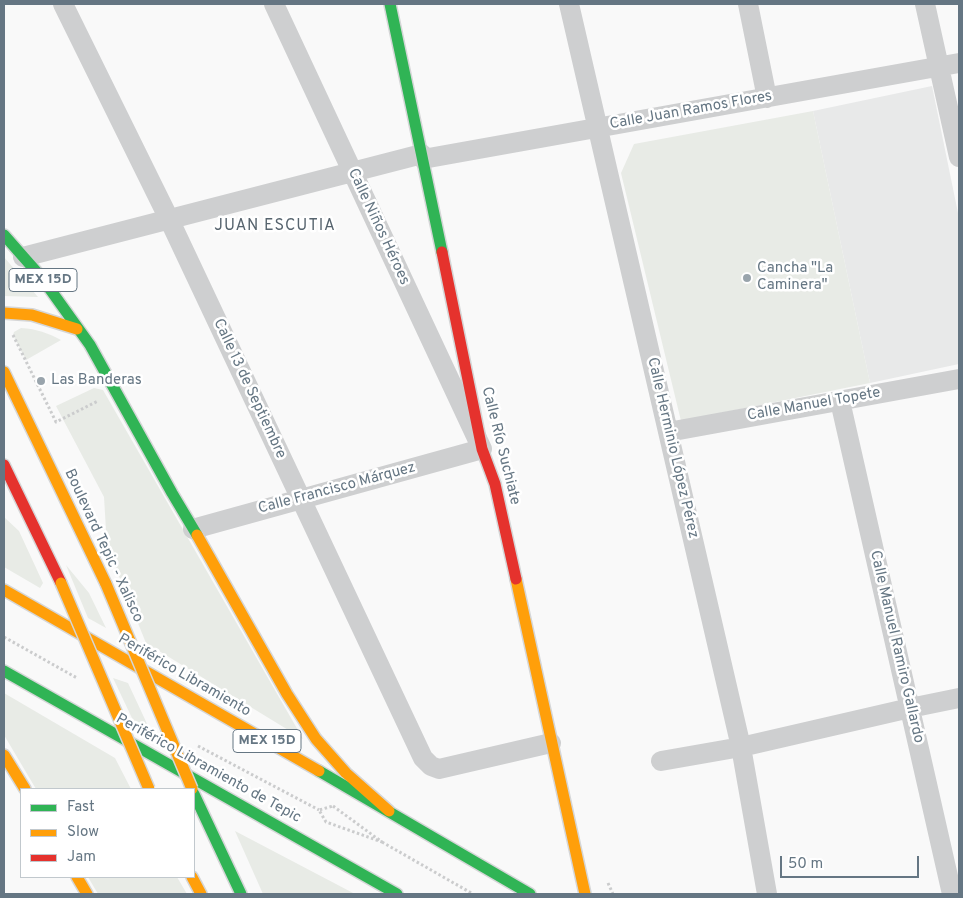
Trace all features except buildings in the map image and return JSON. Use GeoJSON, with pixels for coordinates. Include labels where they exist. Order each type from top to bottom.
{"type":"FeatureCollection","features":[{"type":"Feature","properties":{"kind":"main road","name":"Calle Río Suchiate"},"geometry":{"type":"LineString","coordinates":[[390,4],[482,449],[495,484],[585,894]]}},
{"type":"Feature","properties":{"kind":"main road","name":"MEX 15D"},"geometry":{"type":"LineString","coordinates":[[4,236],[42,278],[90,345],[287,694],[316,739],[346,773],[389,811]]}},
{"type":"Feature","properties":{"kind":"main road","name":"MEX 15D"},"geometry":{"type":"LineString","coordinates":[[4,313],[50,319],[77,328]]}},
{"type":"Feature","properties":{"kind":"main road","name":"Boulevard Tepic - Xalisco"},"geometry":{"type":"LineString","coordinates":[[4,372],[106,584],[192,788]]}},
{"type":"Feature","properties":{"kind":"main road"},"geometry":{"type":"LineString","coordinates":[[4,465],[61,583],[149,788]]}},
{"type":"Feature","properties":{"kind":"main road","name":"Periférico Libramiento"},"geometry":{"type":"LineString","coordinates":[[4,590],[530,894]]}},
{"type":"Feature","properties":{"kind":"main road","name":"Periférico Libramiento de Tepic"},"geometry":{"type":"LineString","coordinates":[[4,671],[397,894]]}},
{"type":"Feature","properties":{"kind":"main road"},"geometry":{"type":"LineString","coordinates":[[4,755],[24,788]]}},
{"type":"Feature","properties":{"kind":"main road"},"geometry":{"type":"LineString","coordinates":[[195,797],[204,820],[241,894]]}},
{"type":"Feature","properties":{"kind":"main road"},"geometry":{"type":"LineString","coordinates":[[78,878],[87,894]]}},
{"type":"Feature","properties":{"kind":"main road"},"geometry":{"type":"LineString","coordinates":[[193,878],[201,894]]}},
{"type":"Feature","properties":{"kind":"street","name":"Calle 13 de Septiembre"},"geometry":{"type":"LineString","coordinates":[[63,4],[169,219],[422,758],[439,769],[551,743]]}},
{"type":"Feature","properties":{"kind":"street","name":"Calle Niños Héroes"},"geometry":{"type":"LineString","coordinates":[[274,4],[482,449]]}},
{"type":"Feature","properties":{"kind":"street","name":"Calle Herminio López Pérez"},"geometry":{"type":"LineString","coordinates":[[569,4],[596,128],[741,747],[767,894]]}},
{"type":"Feature","properties":{"kind":"street"},"geometry":{"type":"LineString","coordinates":[[748,4],[767,98]]}},
{"type":"Feature","properties":{"kind":"street"},"geometry":{"type":"LineString","coordinates":[[925,4],[959,157]]}},
{"type":"Feature","properties":{"kind":"street","name":"Calle Juan Ramos Flores"},"geometry":{"type":"LineString","coordinates":[[22,257],[353,172],[423,157],[959,63]]}},
{"type":"Feature","properties":{"kind":"street","name":"Calle Manuel Topete"},"geometry":{"type":"LineString","coordinates":[[668,432],[959,379]]}},
{"type":"Feature","properties":{"kind":"street","name":"Calle Manuel Ramiro Gallardo"},"geometry":{"type":"LineString","coordinates":[[840,401],[952,894]]}},
{"type":"Feature","properties":{"kind":"street","name":"Calle Francisco Márquez"},"geometry":{"type":"LineString","coordinates":[[193,529],[482,449]]}},
{"type":"Feature","properties":{"kind":"street"},"geometry":{"type":"LineString","coordinates":[[660,761],[741,747],[959,698]]}},
{"type":"Feature","properties":{"kind":"path"},"geometry":{"type":"LineString","coordinates":[[382,842],[326,822],[319,810],[333,806],[382,842],[473,894]]}},
{"type":"Feature","properties":{"kind":"shaded area"},"geometry":{"type":"Polygon","coordinates":[[[932,86],[959,218],[959,364],[870,383],[813,111],[932,86]]]}},
{"type":"Feature","properties":{"kind":"shaded area","name":"Cancha \"La Caminera\""},"geometry":{"type":"Polygon","coordinates":[[[813,111],[870,383],[681,421],[621,173],[634,144],[813,111]]]}},
{"type":"Feature","properties":{"kind":"shaded area"},"geometry":{"type":"Polygon","coordinates":[[[4,257],[38,297],[4,296],[4,257]]]}},
{"type":"Feature","properties":{"kind":"shaded area"},"geometry":{"type":"Polygon","coordinates":[[[21,328],[52,335],[61,340],[26,360],[13,335],[14,332],[21,328]]]}},
{"type":"Feature","properties":{"kind":"shaded area"},"geometry":{"type":"Polygon","coordinates":[[[94,388],[103,390],[303,739],[146,643],[107,547],[104,497],[56,406],[94,388]]]}},
{"type":"Feature","properties":{"kind":"shaded area"},"geometry":{"type":"Polygon","coordinates":[[[4,517],[19,531],[43,583],[40,588],[4,567],[4,517]]]}},
{"type":"Feature","properties":{"kind":"shaded area"},"geometry":{"type":"Polygon","coordinates":[[[66,565],[89,593],[106,628],[88,618],[66,565]]]}},
{"type":"Feature","properties":{"kind":"shaded area"},"geometry":{"type":"Polygon","coordinates":[[[113,678],[128,683],[156,743],[140,735],[113,678]]]}},
{"type":"Feature","properties":{"kind":"shaded area"},"geometry":{"type":"Polygon","coordinates":[[[4,693],[115,758],[130,788],[35,788],[4,735],[4,693]]]}},
{"type":"Feature","properties":{"kind":"shaded area"},"geometry":{"type":"Polygon","coordinates":[[[235,831],[355,894],[263,894],[235,831]]]}},
{"type":"Feature","properties":{"kind":"shaded area"},"geometry":{"type":"Polygon","coordinates":[[[89,878],[178,878],[187,894],[98,894],[89,878]]]}},
{"type":"Feature","properties":{"kind":"traffic: fast"},"geometry":{"type":"LineString","coordinates":[[390,4],[442,252]]}},
{"type":"Feature","properties":{"kind":"traffic: fast"},"geometry":{"type":"LineString","coordinates":[[4,235],[42,278],[90,345],[197,535]]}},
{"type":"Feature","properties":{"kind":"traffic: fast"},"geometry":{"type":"LineString","coordinates":[[4,671],[397,894]]}},
{"type":"Feature","properties":{"kind":"traffic: fast"},"geometry":{"type":"LineString","coordinates":[[319,771],[530,894]]}},
{"type":"Feature","properties":{"kind":"traffic: fast"},"geometry":{"type":"LineString","coordinates":[[195,796],[241,894]]}},
{"type":"Feature","properties":{"kind":"traffic: slow"},"geometry":{"type":"LineString","coordinates":[[4,313],[32,315],[77,329]]}},
{"type":"Feature","properties":{"kind":"traffic: slow"},"geometry":{"type":"LineString","coordinates":[[4,372],[106,584]]}},
{"type":"Feature","properties":{"kind":"traffic: slow"},"geometry":{"type":"LineString","coordinates":[[197,535],[287,694],[316,739],[346,773],[389,811]]}},
{"type":"Feature","properties":{"kind":"traffic: slow"},"geometry":{"type":"LineString","coordinates":[[516,579],[585,894]]}},
{"type":"Feature","properties":{"kind":"traffic: slow"},"geometry":{"type":"LineString","coordinates":[[61,583],[149,788]]}},
{"type":"Feature","properties":{"kind":"traffic: slow"},"geometry":{"type":"LineString","coordinates":[[106,584],[192,788]]}},
{"type":"Feature","properties":{"kind":"traffic: slow"},"geometry":{"type":"LineString","coordinates":[[4,590],[319,771]]}},
{"type":"Feature","properties":{"kind":"traffic: slow"},"geometry":{"type":"LineString","coordinates":[[4,755],[24,788]]}},
{"type":"Feature","properties":{"kind":"traffic: slow"},"geometry":{"type":"LineString","coordinates":[[78,878],[87,894]]}},
{"type":"Feature","properties":{"kind":"traffic: slow"},"geometry":{"type":"LineString","coordinates":[[193,878],[201,894]]}},
{"type":"Feature","properties":{"kind":"traffic: jam"},"geometry":{"type":"LineString","coordinates":[[442,252],[482,449],[495,484],[516,579]]}},
{"type":"Feature","properties":{"kind":"traffic: jam"},"geometry":{"type":"LineString","coordinates":[[4,465],[61,583]]}},
{"type":"Feature","properties":{"kind":"place","name":"Cancha \"La Caminera\""},"geometry":{"type":"Point","coordinates":[747,278]}},
{"type":"Feature","properties":{"kind":"place","name":"Las Banderas"},"geometry":{"type":"Point","coordinates":[41,381]}},
{"type":"Feature","properties":{"kind":"district","name":"JUAN ESCUTIA"},"geometry":{"type":"Point","coordinates":[275,227]}}]}
